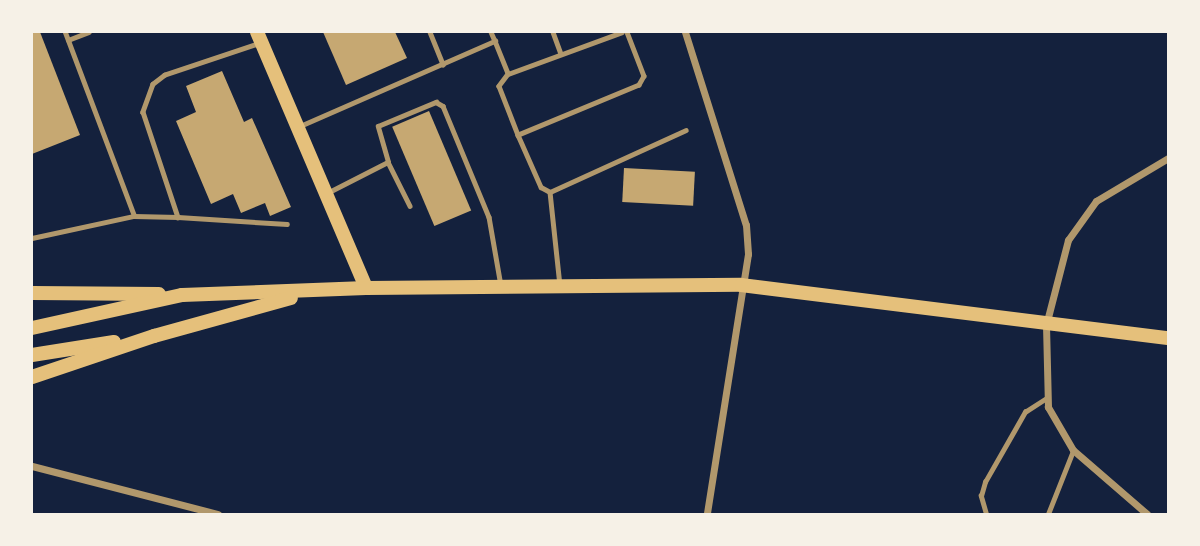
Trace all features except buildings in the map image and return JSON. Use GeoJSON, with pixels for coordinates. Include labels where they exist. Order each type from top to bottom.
{"type":"FeatureCollection","features":[{"type":"Feature","properties":{"kind":"main road"},"geometry":{"type":"LineString","coordinates":[[259,37],[366,288]]}},
{"type":"Feature","properties":{"kind":"main road"},"geometry":{"type":"LineString","coordinates":[[32,293],[182,295],[366,288],[741,285],[1168,338]]}},
{"type":"Feature","properties":{"kind":"main road"},"geometry":{"type":"LineString","coordinates":[[32,377],[153,335],[312,292]]}},
{"type":"Feature","properties":{"kind":"main road"},"geometry":{"type":"LineString","coordinates":[[32,328],[182,295]]}},
{"type":"Feature","properties":{"kind":"main road"},"geometry":{"type":"LineString","coordinates":[[32,355],[153,335]]}},
{"type":"Feature","properties":{"kind":"street"},"geometry":{"type":"LineString","coordinates":[[685,32],[746,225],[748,254],[707,514]]}},
{"type":"Feature","properties":{"kind":"street"},"geometry":{"type":"LineString","coordinates":[[1147,514],[1073,450],[1048,407],[1046,324],[1068,240],[1096,201],[1168,158]]}},
{"type":"Feature","properties":{"kind":"street"},"geometry":{"type":"LineString","coordinates":[[32,466],[218,514]]}},
{"type":"Feature","properties":{"kind":"lane"},"geometry":{"type":"LineString","coordinates":[[65,32],[134,216]]}},
{"type":"Feature","properties":{"kind":"lane"},"geometry":{"type":"LineString","coordinates":[[68,40],[89,32]]}},
{"type":"Feature","properties":{"kind":"lane"},"geometry":{"type":"LineString","coordinates":[[430,32],[443,64]]}},
{"type":"Feature","properties":{"kind":"lane"},"geometry":{"type":"LineString","coordinates":[[491,32],[508,74]]}},
{"type":"Feature","properties":{"kind":"lane"},"geometry":{"type":"LineString","coordinates":[[553,32],[561,54]]}},
{"type":"Feature","properties":{"kind":"lane"},"geometry":{"type":"LineString","coordinates":[[518,135],[639,85],[644,76],[625,32],[508,74],[499,86],[518,135],[541,187],[550,192]]}},
{"type":"Feature","properties":{"kind":"lane"},"geometry":{"type":"LineString","coordinates":[[178,217],[143,113],[153,84],[166,75],[259,37]]}},
{"type":"Feature","properties":{"kind":"lane"},"geometry":{"type":"LineString","coordinates":[[298,127],[495,41]]}},
{"type":"Feature","properties":{"kind":"lane"},"geometry":{"type":"LineString","coordinates":[[410,206],[388,162],[377,126],[436,102],[443,106],[489,217],[501,287]]}},
{"type":"Feature","properties":{"kind":"lane"},"geometry":{"type":"LineString","coordinates":[[550,192],[686,130]]}},
{"type":"Feature","properties":{"kind":"lane"},"geometry":{"type":"LineString","coordinates":[[326,193],[388,162]]}},
{"type":"Feature","properties":{"kind":"lane"},"geometry":{"type":"LineString","coordinates":[[550,192],[561,286]]}},
{"type":"Feature","properties":{"kind":"lane"},"geometry":{"type":"LineString","coordinates":[[32,239],[134,216],[287,225]]}},
{"type":"Feature","properties":{"kind":"lane"},"geometry":{"type":"LineString","coordinates":[[986,514],[981,496],[985,482],[1025,412],[1048,397]]}},
{"type":"Feature","properties":{"kind":"lane"},"geometry":{"type":"LineString","coordinates":[[1048,514],[1073,450]]}}]}
